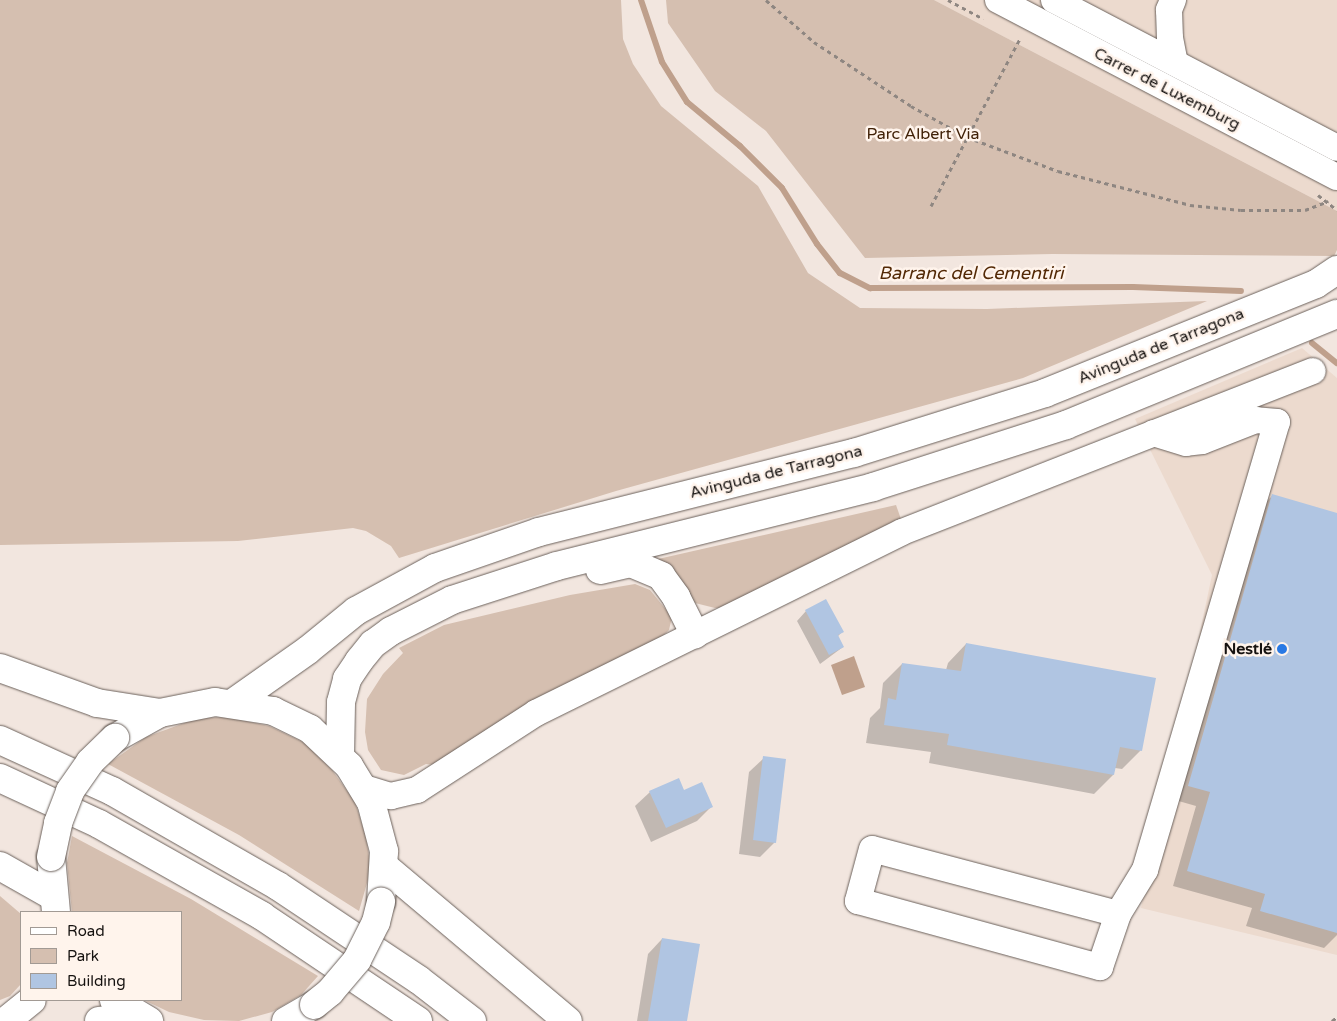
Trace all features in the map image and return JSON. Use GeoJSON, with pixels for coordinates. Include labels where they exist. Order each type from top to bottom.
{"type":"FeatureCollection","features":[{"type":"Feature","properties":{"kind":"main road","name":"Avinguda de Tarragona"},"geometry":{"type":"LineString","coordinates":[[233,703],[308,650],[356,611],[436,568],[539,532],[854,453],[1045,393],[1316,284],[1337,270]]}},
{"type":"Feature","properties":{"kind":"main road"},"geometry":{"type":"LineString","coordinates":[[340,756],[341,702],[347,679],[359,661],[373,644],[392,631],[452,600],[557,566],[873,487],[1075,421],[1337,314]]}},
{"type":"Feature","properties":{"kind":"main road"},"geometry":{"type":"LineString","coordinates":[[452,600],[631,563],[661,576],[676,597],[694,635]]}},
{"type":"Feature","properties":{"kind":"main road"},"geometry":{"type":"LineString","coordinates":[[0,668],[97,703],[160,713]]}},
{"type":"Feature","properties":{"kind":"main road"},"geometry":{"type":"LineString","coordinates":[[55,904],[51,857],[58,823],[70,791],[90,762],[115,738],[160,713],[196,704],[233,703],[292,719],[320,737],[340,756],[364,788],[377,818],[384,868],[381,902],[373,928],[357,960],[335,987],[314,1005],[286,1021]]}},
{"type":"Feature","properties":{"kind":"main road"},"geometry":{"type":"LineString","coordinates":[[0,740],[112,791],[278,886],[419,980],[472,1021]]}},
{"type":"Feature","properties":{"kind":"main road"},"geometry":{"type":"LineString","coordinates":[[0,778],[99,824],[262,916],[418,1021]]}},
{"type":"Feature","properties":{"kind":"main road"},"geometry":{"type":"LineString","coordinates":[[0,866],[55,904]]}},
{"type":"Feature","properties":{"kind":"main road"},"geometry":{"type":"LineString","coordinates":[[384,868],[568,1021]]}},
{"type":"Feature","properties":{"kind":"main road"},"geometry":{"type":"LineString","coordinates":[[6,1021],[31,1001]]}},
{"type":"Feature","properties":{"kind":"main road"},"geometry":{"type":"LineString","coordinates":[[116,1001],[144,1019]]}},
{"type":"Feature","properties":{"kind":"main road"},"geometry":{"type":"LineString","coordinates":[[99,1021],[144,1019]]}},
{"type":"Feature","properties":{"kind":"street","name":"Carrer de Luxemburg"},"geometry":{"type":"LineString","coordinates":[[998,0],[1337,177]]}},
{"type":"Feature","properties":{"kind":"street"},"geometry":{"type":"LineString","coordinates":[[1173,0],[1168,10],[1175,63]]}},
{"type":"Feature","properties":{"kind":"street","name":"Carrer de Luxemburg"},"geometry":{"type":"LineString","coordinates":[[1065,1],[1175,63],[1337,148]]}},
{"type":"Feature","properties":{"kind":"street"},"geometry":{"type":"LineString","coordinates":[[364,788],[391,796],[417,790],[536,713],[902,532],[1313,371]]}},
{"type":"Feature","properties":{"kind":"street"},"geometry":{"type":"LineString","coordinates":[[1118,914],[872,849],[858,901],[1100,967],[1118,914],[1145,870],[1277,422],[1256,420],[1202,441],[1186,443],[1154,433]]}},
{"type":"Feature","properties":{"kind":"path"},"geometry":{"type":"LineString","coordinates":[[766,0],[814,42],[910,106],[968,137],[1058,171],[1190,205],[1241,210],[1305,210],[1328,201]]}},
{"type":"Feature","properties":{"kind":"path"},"geometry":{"type":"LineString","coordinates":[[931,206],[1031,18]]}},
{"type":"Feature","properties":{"kind":"path"},"geometry":{"type":"LineString","coordinates":[[1310,190],[1328,201],[1337,210]]}},
{"type":"Feature","properties":{"kind":"path"},"geometry":{"type":"LineString","coordinates":[[1332,1021],[1337,1017]]}},
{"type":"Feature","properties":{"kind":"shaded area"},"geometry":{"type":"Polygon","coordinates":[[[934,0],[1337,0],[1337,211],[1016,43],[934,0]]]}},
{"type":"Feature","properties":{"kind":"shaded area"},"geometry":{"type":"Polygon","coordinates":[[[1302,348],[1337,378],[1337,955],[1141,908],[1212,575],[1135,419],[1302,348]]]}},
{"type":"Feature","properties":{"kind":"shaded area"},"geometry":{"type":"Polygon","coordinates":[[[854,656],[865,687],[842,695],[831,665],[854,656]]]}},
{"type":"Feature","properties":{"kind":"green space"},"geometry":{"type":"Polygon","coordinates":[[[0,0],[621,0],[623,39],[633,64],[661,106],[758,186],[808,273],[860,308],[987,309],[1207,301],[1023,378],[616,491],[399,558],[391,546],[366,531],[353,528],[238,541],[0,545],[0,0]]]}},
{"type":"Feature","properties":{"kind":"green space","name":"Parc Albert Via"},"geometry":{"type":"Polygon","coordinates":[[[666,0],[934,0],[1337,211],[1337,250],[1334,256],[1052,254],[865,258],[766,131],[715,91],[668,23],[666,0]]]}},
{"type":"Feature","properties":{"kind":"green space"},"geometry":{"type":"Polygon","coordinates":[[[896,505],[902,522],[733,607],[715,608],[695,603],[658,559],[896,505]]]}},
{"type":"Feature","properties":{"kind":"green space"},"geometry":{"type":"Polygon","coordinates":[[[635,584],[650,590],[672,617],[669,630],[660,639],[435,765],[426,764],[404,775],[381,770],[368,750],[365,732],[367,699],[383,674],[403,653],[399,648],[444,625],[570,595],[635,584]]]}},
{"type":"Feature","properties":{"kind":"green space"},"geometry":{"type":"Polygon","coordinates":[[[228,717],[269,726],[305,743],[332,770],[355,802],[366,837],[371,869],[359,911],[239,835],[108,764],[146,737],[198,718],[228,717]]]}},
{"type":"Feature","properties":{"kind":"green space"},"geometry":{"type":"Polygon","coordinates":[[[72,836],[191,899],[318,976],[301,995],[272,1012],[239,1021],[204,1020],[169,1012],[146,1001],[182,1001],[182,911],[72,911],[67,863],[72,836]]]}},
{"type":"Feature","properties":{"kind":"green space"},"geometry":{"type":"Polygon","coordinates":[[[0,896],[20,913],[20,985],[10,996],[0,1000],[0,896]]]}},
{"type":"Feature","properties":{"kind":"building","name":"Nestlé"},"geometry":{"type":"Polygon","coordinates":[[[1272,494],[1337,513],[1337,933],[1260,911],[1265,894],[1187,871],[1210,792],[1188,786],[1272,494]]]}},
{"type":"Feature","properties":{"kind":"building"},"geometry":{"type":"Polygon","coordinates":[[[826,599],[844,632],[838,635],[844,647],[829,655],[805,610],[826,599]]]}},
{"type":"Feature","properties":{"kind":"building"},"geometry":{"type":"Polygon","coordinates":[[[966,643],[1156,678],[1142,751],[1120,747],[1114,775],[947,745],[949,734],[884,725],[888,698],[896,700],[902,663],[961,671],[966,643]]]}},
{"type":"Feature","properties":{"kind":"building"},"geometry":{"type":"Polygon","coordinates":[[[763,756],[786,759],[776,843],[753,840],[763,756]]]}},
{"type":"Feature","properties":{"kind":"building"},"geometry":{"type":"Polygon","coordinates":[[[679,778],[684,790],[702,782],[713,807],[666,828],[649,791],[679,778]]]}},
{"type":"Feature","properties":{"kind":"building"},"geometry":{"type":"Polygon","coordinates":[[[662,938],[700,944],[687,1021],[648,1021],[662,938]]]}},
{"type":"Feature","properties":{"kind":"waterway","name":"Barranc del Cementiri"},"geometry":{"type":"LineString","coordinates":[[641,0],[662,62],[687,102],[740,146],[782,188],[817,244],[840,273],[870,288],[1133,287],[1241,291]]}},
{"type":"Feature","properties":{"kind":"waterway","name":"Barranc del Cementiri"},"geometry":{"type":"LineString","coordinates":[[1312,343],[1337,363]]}},
{"type":"Feature","properties":{"kind":"place","name":"Nestlé"},"geometry":{"type":"Point","coordinates":[1282,649]}}]}
